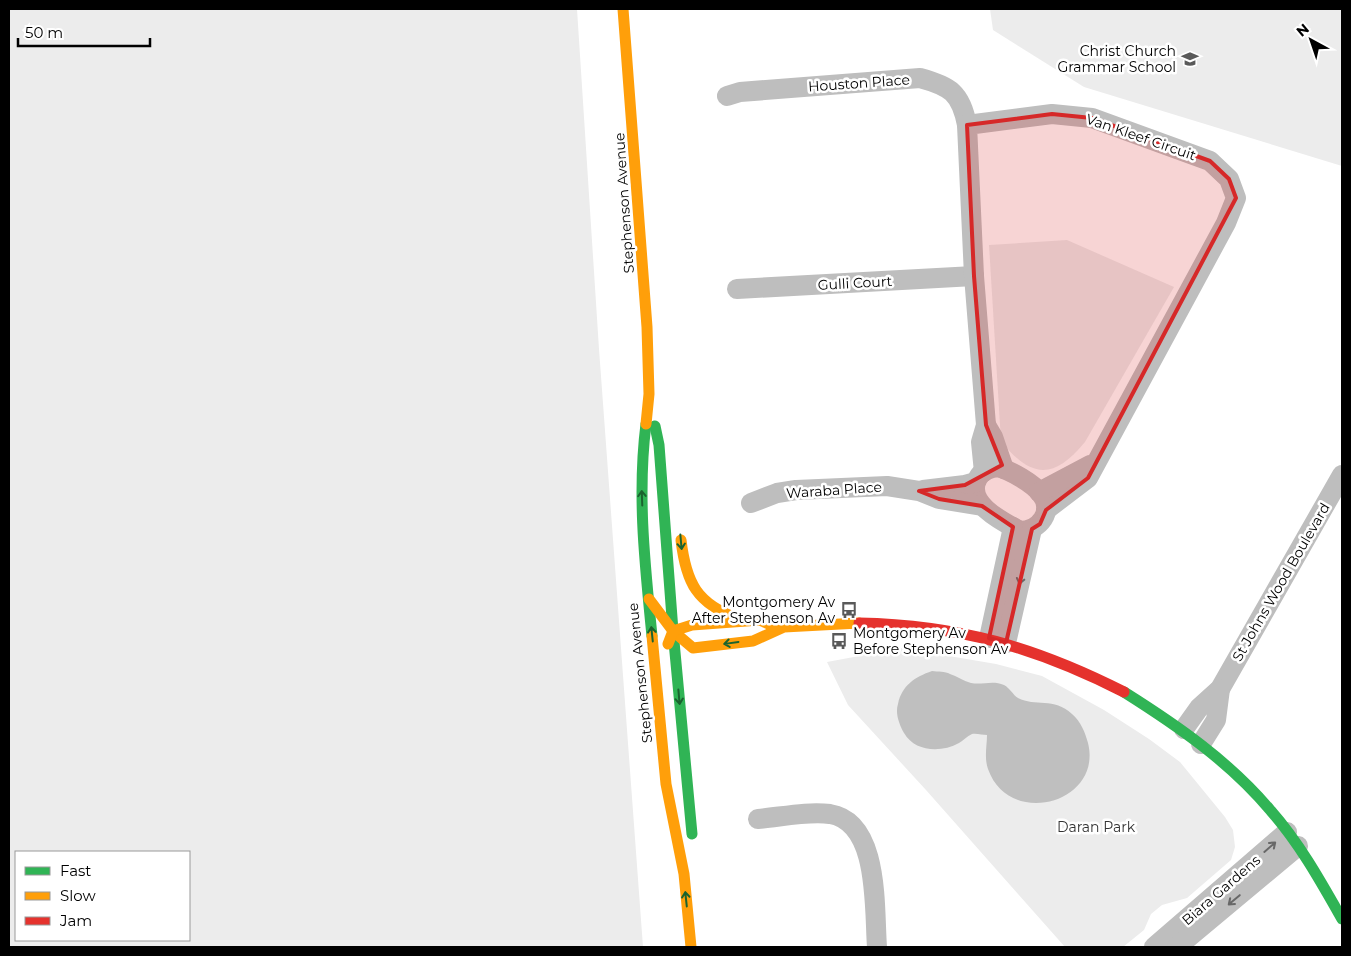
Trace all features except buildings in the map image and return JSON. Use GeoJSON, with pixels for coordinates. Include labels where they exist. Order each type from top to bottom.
{"type":"FeatureCollection","features":[{"type":"Feature","properties":{"kind":"main road","name":"Stephenson Avenue"},"geometry":{"type":"LineString","coordinates":[[623,9],[644,260],[649,394],[641,464],[643,541],[666,784],[684,874],[691,947]]}},
{"type":"Feature","properties":{"kind":"main road","name":"Stephenson Avenue"},"geometry":{"type":"LineString","coordinates":[[649,394],[659,445],[673,631],[694,849]]}},
{"type":"Feature","properties":{"kind":"main road"},"geometry":{"type":"LineString","coordinates":[[659,445],[671,470]]}},
{"type":"Feature","properties":{"kind":"main road"},"geometry":{"type":"LineString","coordinates":[[680,526],[683,564],[701,599],[718,612],[743,620]]}},
{"type":"Feature","properties":{"kind":"main road"},"geometry":{"type":"LineString","coordinates":[[648,599],[673,631],[693,648],[762,638],[777,628]]}},
{"type":"Feature","properties":{"kind":"main road"},"geometry":{"type":"LineString","coordinates":[[673,631],[692,625],[743,620],[760,620],[777,628],[847,623],[899,624],[998,640],[1049,657],[1108,683],[1184,729],[1202,744],[1261,800],[1293,839],[1342,919]]}},
{"type":"Feature","properties":{"kind":"main road"},"geometry":{"type":"LineString","coordinates":[[666,784],[660,666],[673,631]]}},
{"type":"Feature","properties":{"kind":"street","name":"Houston Place"},"geometry":{"type":"LineString","coordinates":[[727,96],[740,92],[920,78],[941,84],[955,93],[964,108],[968,124]]}},
{"type":"Feature","properties":{"kind":"street","name":"Van Kleef Circuit"},"geometry":{"type":"LineString","coordinates":[[968,124],[1052,114],[1092,118],[1210,161],[1230,180],[1236,198],[1226,223],[1095,461],[1088,478],[1043,501],[1040,524],[1023,528]]}},
{"type":"Feature","properties":{"kind":"street"},"geometry":{"type":"LineString","coordinates":[[968,124],[974,276],[986,425],[981,442],[980,477],[976,497],[982,506],[1023,528],[998,640]]}},
{"type":"Feature","properties":{"kind":"street","name":"Gulli Court"},"geometry":{"type":"LineString","coordinates":[[737,289],[974,276]]}},
{"type":"Feature","properties":{"kind":"street"},"geometry":{"type":"LineString","coordinates":[[986,425],[993,437],[1004,469],[1043,501]]}},
{"type":"Feature","properties":{"kind":"street","name":"Waraba Place"},"geometry":{"type":"LineString","coordinates":[[919,491],[965,485],[992,468],[1004,469]]}},
{"type":"Feature","properties":{"kind":"street","name":"St Johns Wood Boulevard"},"geometry":{"type":"LineString","coordinates":[[1184,729],[1199,708],[1220,689],[1342,475]]}},
{"type":"Feature","properties":{"kind":"street","name":"Waraba Place"},"geometry":{"type":"LineString","coordinates":[[751,504],[777,494],[825,488],[887,486],[919,491],[939,499],[982,506]]}},
{"type":"Feature","properties":{"kind":"street","name":"St Johns Wood Boulevard"},"geometry":{"type":"LineString","coordinates":[[1202,744],[1216,720],[1220,689]]}},
{"type":"Feature","properties":{"kind":"street"},"geometry":{"type":"LineString","coordinates":[[758,819],[824,813],[840,816],[854,826],[864,840],[869,856],[877,947]]}},
{"type":"Feature","properties":{"kind":"street","name":"Biara Gardens"},"geometry":{"type":"LineString","coordinates":[[1154,947],[1179,942],[1293,839]]}},
{"type":"Feature","properties":{"kind":"highlighted area"},"geometry":{"type":"Polygon","coordinates":[[[1052,114],[1092,118],[1210,161],[1229,179],[1236,198],[1088,478],[1046,510],[1040,524],[1032,529],[1006,643],[989,638],[1013,527],[982,506],[939,499],[919,491],[965,485],[1002,465],[986,425],[974,276],[967,125],[1052,114]]]}},
{"type":"Feature","properties":{"kind":"green space"},"geometry":{"type":"Polygon","coordinates":[[[9,9],[577,9],[599,349],[643,947],[9,947],[9,9]]]}},
{"type":"Feature","properties":{"kind":"green space","name":"Christ Church Grammar School"},"geometry":{"type":"Polygon","coordinates":[[[990,9],[1342,9],[1342,166],[1084,87],[993,30],[990,9]]]}},
{"type":"Feature","properties":{"kind":"green space"},"geometry":{"type":"Polygon","coordinates":[[[1067,240],[1174,287],[1085,442],[1063,463],[1043,470],[1022,463],[1001,441],[989,245],[1067,240]]]}},
{"type":"Feature","properties":{"kind":"green space","name":"Daran Park"},"geometry":{"type":"Polygon","coordinates":[[[902,648],[996,664],[1042,676],[1104,710],[1180,762],[1225,817],[1233,830],[1235,847],[1231,860],[1187,898],[1162,905],[1151,914],[1144,930],[1123,947],[1065,947],[848,705],[827,662],[902,648]]]}},
{"type":"Feature","properties":{"kind":"shaded area"},"geometry":{"type":"Polygon","coordinates":[[[932,671],[948,673],[971,683],[1000,684],[1006,686],[1018,698],[1024,701],[1051,704],[1065,709],[1080,724],[1088,743],[1089,764],[1082,781],[1068,793],[1052,801],[1033,803],[1015,799],[999,788],[987,765],[987,735],[972,734],[952,746],[937,749],[929,749],[915,744],[904,733],[897,715],[897,707],[906,687],[920,676],[932,671]]]}},
{"type":"Feature","properties":{"kind":"traffic: fast"},"geometry":{"type":"LineString","coordinates":[[646,424],[643,451],[642,504],[652,636]]}},
{"type":"Feature","properties":{"kind":"traffic: fast"},"geometry":{"type":"LineString","coordinates":[[655,426],[659,445],[673,631],[692,834]]}},
{"type":"Feature","properties":{"kind":"traffic: fast"},"geometry":{"type":"LineString","coordinates":[[1124,692],[1202,746],[1255,793],[1282,824],[1301,850],[1342,919]]}},
{"type":"Feature","properties":{"kind":"traffic: slow"},"geometry":{"type":"LineString","coordinates":[[623,9],[647,327],[649,394],[646,424]]}},
{"type":"Feature","properties":{"kind":"traffic: slow"},"geometry":{"type":"LineString","coordinates":[[681,540],[686,568],[696,590],[713,606],[739,619]]}},
{"type":"Feature","properties":{"kind":"traffic: slow"},"geometry":{"type":"LineString","coordinates":[[649,599],[673,631],[693,648],[753,641],[784,627],[859,623]]}},
{"type":"Feature","properties":{"kind":"traffic: slow"},"geometry":{"type":"LineString","coordinates":[[668,644],[673,631],[692,625],[760,620],[777,628]]}},
{"type":"Feature","properties":{"kind":"traffic: slow"},"geometry":{"type":"LineString","coordinates":[[652,636],[666,784],[684,874],[691,947]]}},
{"type":"Feature","properties":{"kind":"traffic: jam"},"geometry":{"type":"LineString","coordinates":[[859,623],[930,628],[996,641],[1059,663],[1124,692]]}},
{"type":"Feature","properties":{"kind":"place","name":"Christ Church Grammar School"},"geometry":{"type":"Point","coordinates":[1190,59]}},
{"type":"Feature","properties":{"kind":"place","name":"Montgomery Av After Stephenson Av"},"geometry":{"type":"Point","coordinates":[849,610]}},
{"type":"Feature","properties":{"kind":"place","name":"Montgomery Av Before Stephenson Av"},"geometry":{"type":"Point","coordinates":[839,641]}}]}
